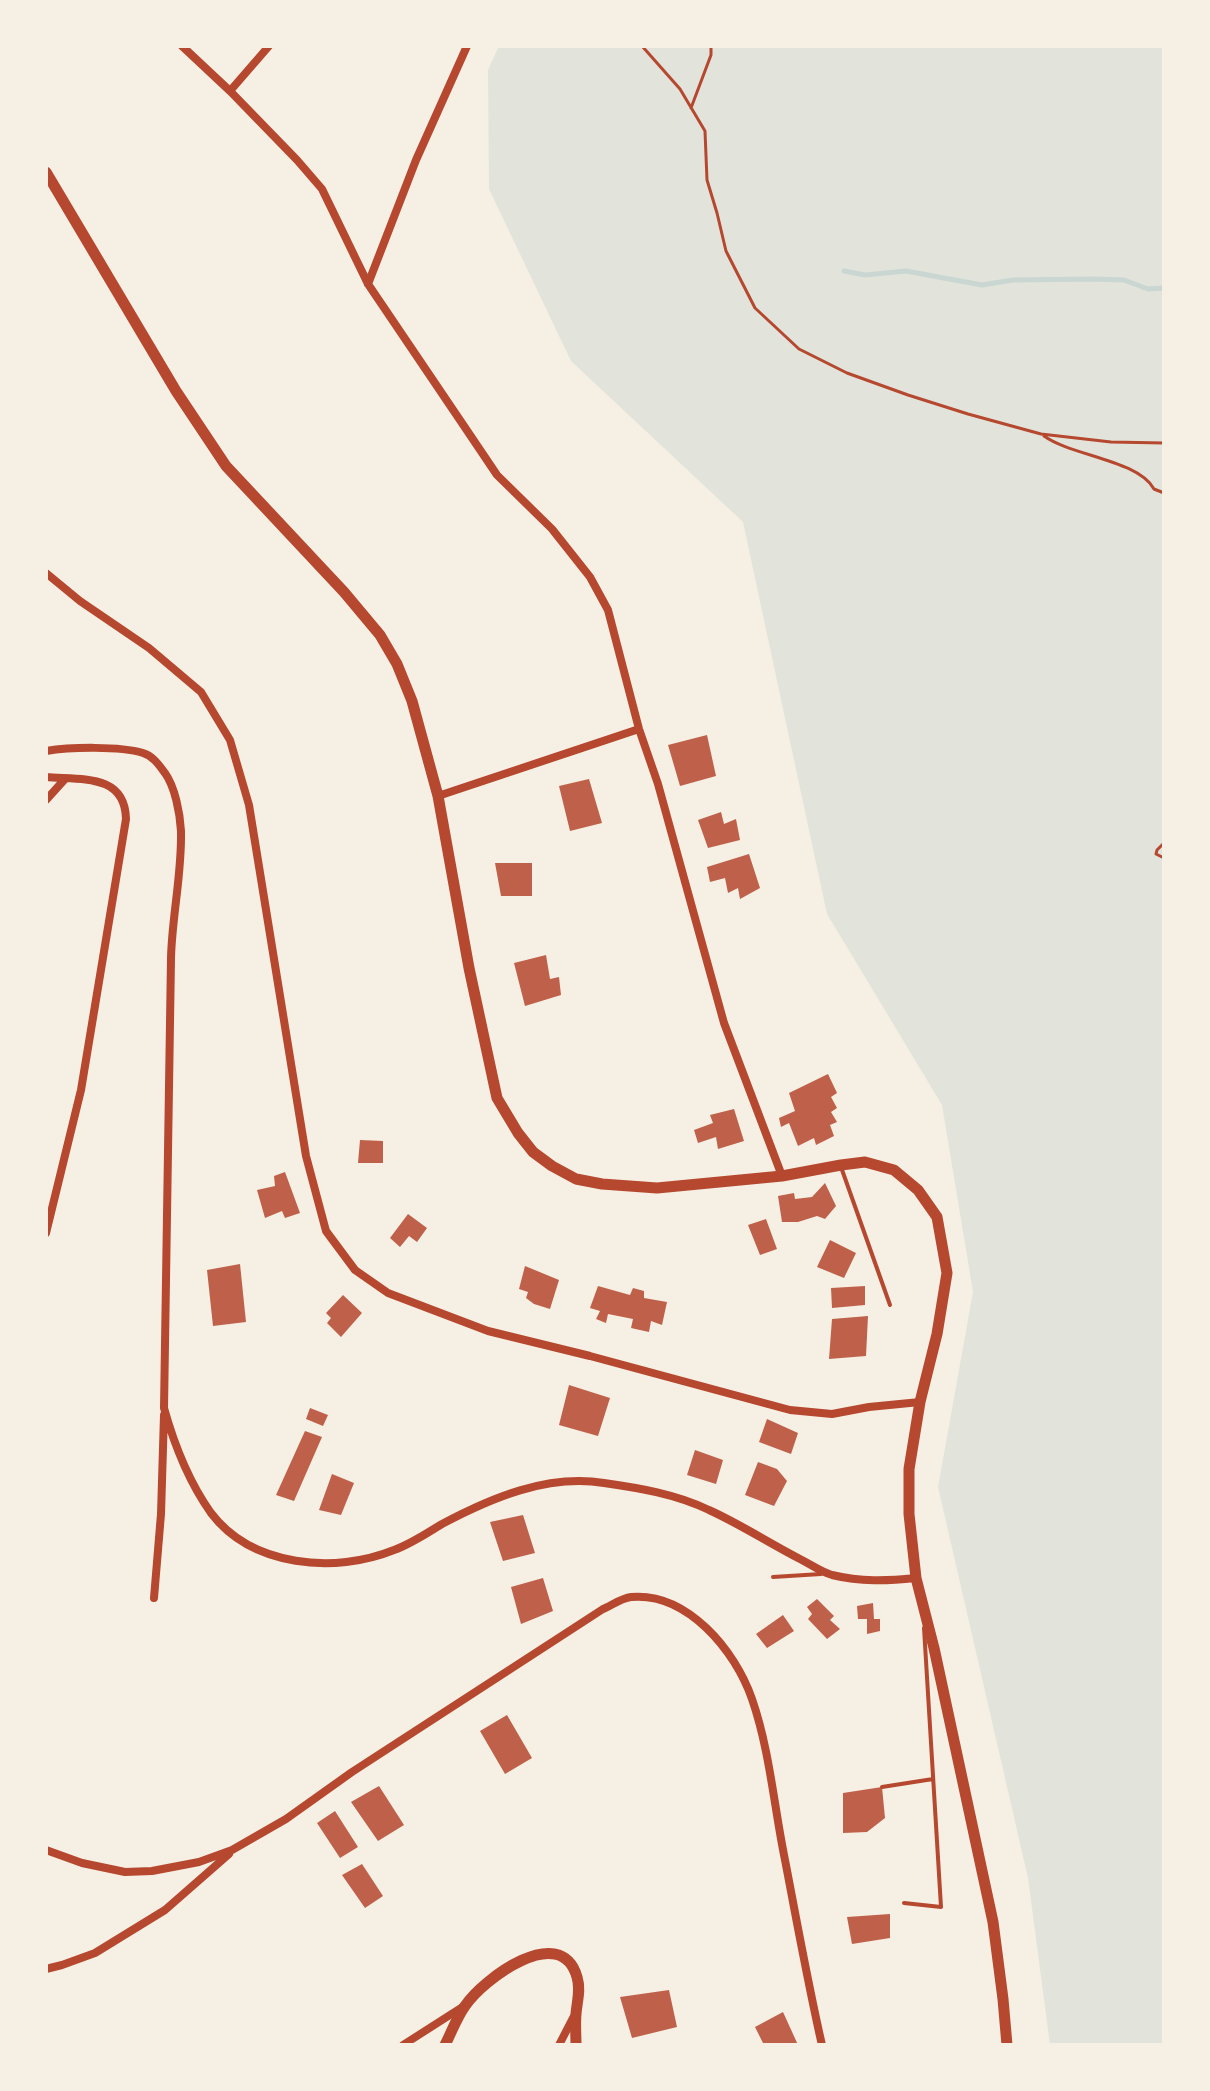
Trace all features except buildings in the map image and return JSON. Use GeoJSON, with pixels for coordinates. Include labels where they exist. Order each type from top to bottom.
{"type":"FeatureCollection","features":[{"type":"Feature","properties":{"kind":"street"},"geometry":{"type":"LineString","coordinates":[[182,46],[230,91],[322,189],[368,284],[497,475],[552,529],[590,577],[608,610],[724,1023],[782,1176]]}},
{"type":"Feature","properties":{"kind":"street"},"geometry":{"type":"LineString","coordinates":[[230,91],[269,46]]}},
{"type":"Feature","properties":{"kind":"street"},"geometry":{"type":"LineString","coordinates":[[368,284],[416,160],[467,46]]}},
{"type":"Feature","properties":{"kind":"street"},"geometry":{"type":"LineString","coordinates":[[46,172],[176,391],[226,466],[344,592],[380,635],[397,664],[412,701],[438,796],[469,968],[497,1098],[533,1152],[576,1179],[657,1188],[782,1176],[865,1162],[894,1170],[918,1190],[937,1217],[947,1273],[909,1469],[909,1514],[916,1578],[993,1922],[1007,2045]]}},
{"type":"Feature","properties":{"kind":"street"},"geometry":{"type":"LineString","coordinates":[[46,573],[80,601],[149,648],[201,692],[230,740],[249,805],[306,1156],[326,1231],[355,1270],[388,1293],[488,1331],[790,1410],[832,1414],[920,1402]]}},
{"type":"Feature","properties":{"kind":"street"},"geometry":{"type":"LineString","coordinates":[[438,796],[639,729]]}},
{"type":"Feature","properties":{"kind":"street"},"geometry":{"type":"LineString","coordinates":[[46,751],[63,748],[144,753],[154,759],[167,776],[181,828],[172,952],[164,1408],[161,1514],[154,1598]]}},
{"type":"Feature","properties":{"kind":"street"},"geometry":{"type":"LineString","coordinates":[[46,777],[103,781],[118,793],[126,806],[81,1090],[46,1233]]}},
{"type":"Feature","properties":{"kind":"street"},"geometry":{"type":"LineString","coordinates":[[46,800],[65,779]]}},
{"type":"Feature","properties":{"kind":"street"},"geometry":{"type":"LineString","coordinates":[[164,1408],[173,1438],[193,1482],[212,1513],[228,1530],[248,1544],[272,1555],[297,1561],[330,1564],[364,1560],[395,1550],[490,1501],[520,1490],[550,1483],[593,1481],[684,1499],[828,1574],[878,1582],[916,1578]]}},
{"type":"Feature","properties":{"kind":"street"},"geometry":{"type":"LineString","coordinates":[[46,1850],[82,1863],[125,1872],[152,1871],[199,1862],[232,1850],[286,1819],[352,1772],[603,1609],[628,1597],[655,1597],[676,1604],[691,1614],[729,1656],[751,1696],[768,1757],[777,1820],[822,2045]]}},
{"type":"Feature","properties":{"kind":"street"},"geometry":{"type":"LineString","coordinates":[[46,1969],[95,1953],[165,1910],[232,1850]]}},
{"type":"Feature","properties":{"kind":"street"},"geometry":{"type":"LineString","coordinates":[[403,2045],[465,2005],[508,1968],[542,1953],[554,1953],[569,1960],[577,1976],[576,2045]]}},
{"type":"Feature","properties":{"kind":"street"},"geometry":{"type":"LineString","coordinates":[[445,2045],[465,2005]]}},
{"type":"Feature","properties":{"kind":"street"},"geometry":{"type":"LineString","coordinates":[[559,2045],[576,2012]]}},
{"type":"Feature","properties":{"kind":"lane"},"geometry":{"type":"LineString","coordinates":[[841,1165],[890,1305]]}},
{"type":"Feature","properties":{"kind":"lane"},"geometry":{"type":"LineString","coordinates":[[773,1577],[828,1574]]}},
{"type":"Feature","properties":{"kind":"lane"},"geometry":{"type":"LineString","coordinates":[[904,1903],[941,1907],[922,1598]]}},
{"type":"Feature","properties":{"kind":"lane"},"geometry":{"type":"LineString","coordinates":[[882,1787],[933,1779]]}},
{"type":"Feature","properties":{"kind":"path"},"geometry":{"type":"LineString","coordinates":[[642,46],[680,89],[705,131],[707,180],[726,251],[755,308],[799,349],[847,373],[968,414],[1041,434],[1111,442],[1164,443]]}},
{"type":"Feature","properties":{"kind":"path"},"geometry":{"type":"LineString","coordinates":[[691,108],[711,55],[711,46]]}},
{"type":"Feature","properties":{"kind":"path"},"geometry":{"type":"LineString","coordinates":[[1041,434],[1056,444],[1140,475],[1154,489],[1164,493]]}},
{"type":"Feature","properties":{"kind":"path"},"geometry":{"type":"LineString","coordinates":[[1164,843],[1156,854],[1164,858]]}},
{"type":"Feature","properties":{"kind":"shaded area"},"geometry":{"type":"Polygon","coordinates":[[[499,46],[1164,46],[1164,2045],[1050,2045],[1028,1878],[938,1487],[973,1292],[942,1105],[827,914],[743,522],[571,361],[489,189],[488,70],[499,46]]]}},
{"type":"Feature","properties":{"kind":"waterway"},"geometry":{"type":"LineString","coordinates":[[844,271],[865,275],[906,271],[982,285],[1013,280],[1094,279],[1124,280],[1148,289],[1164,288]]}}]}
